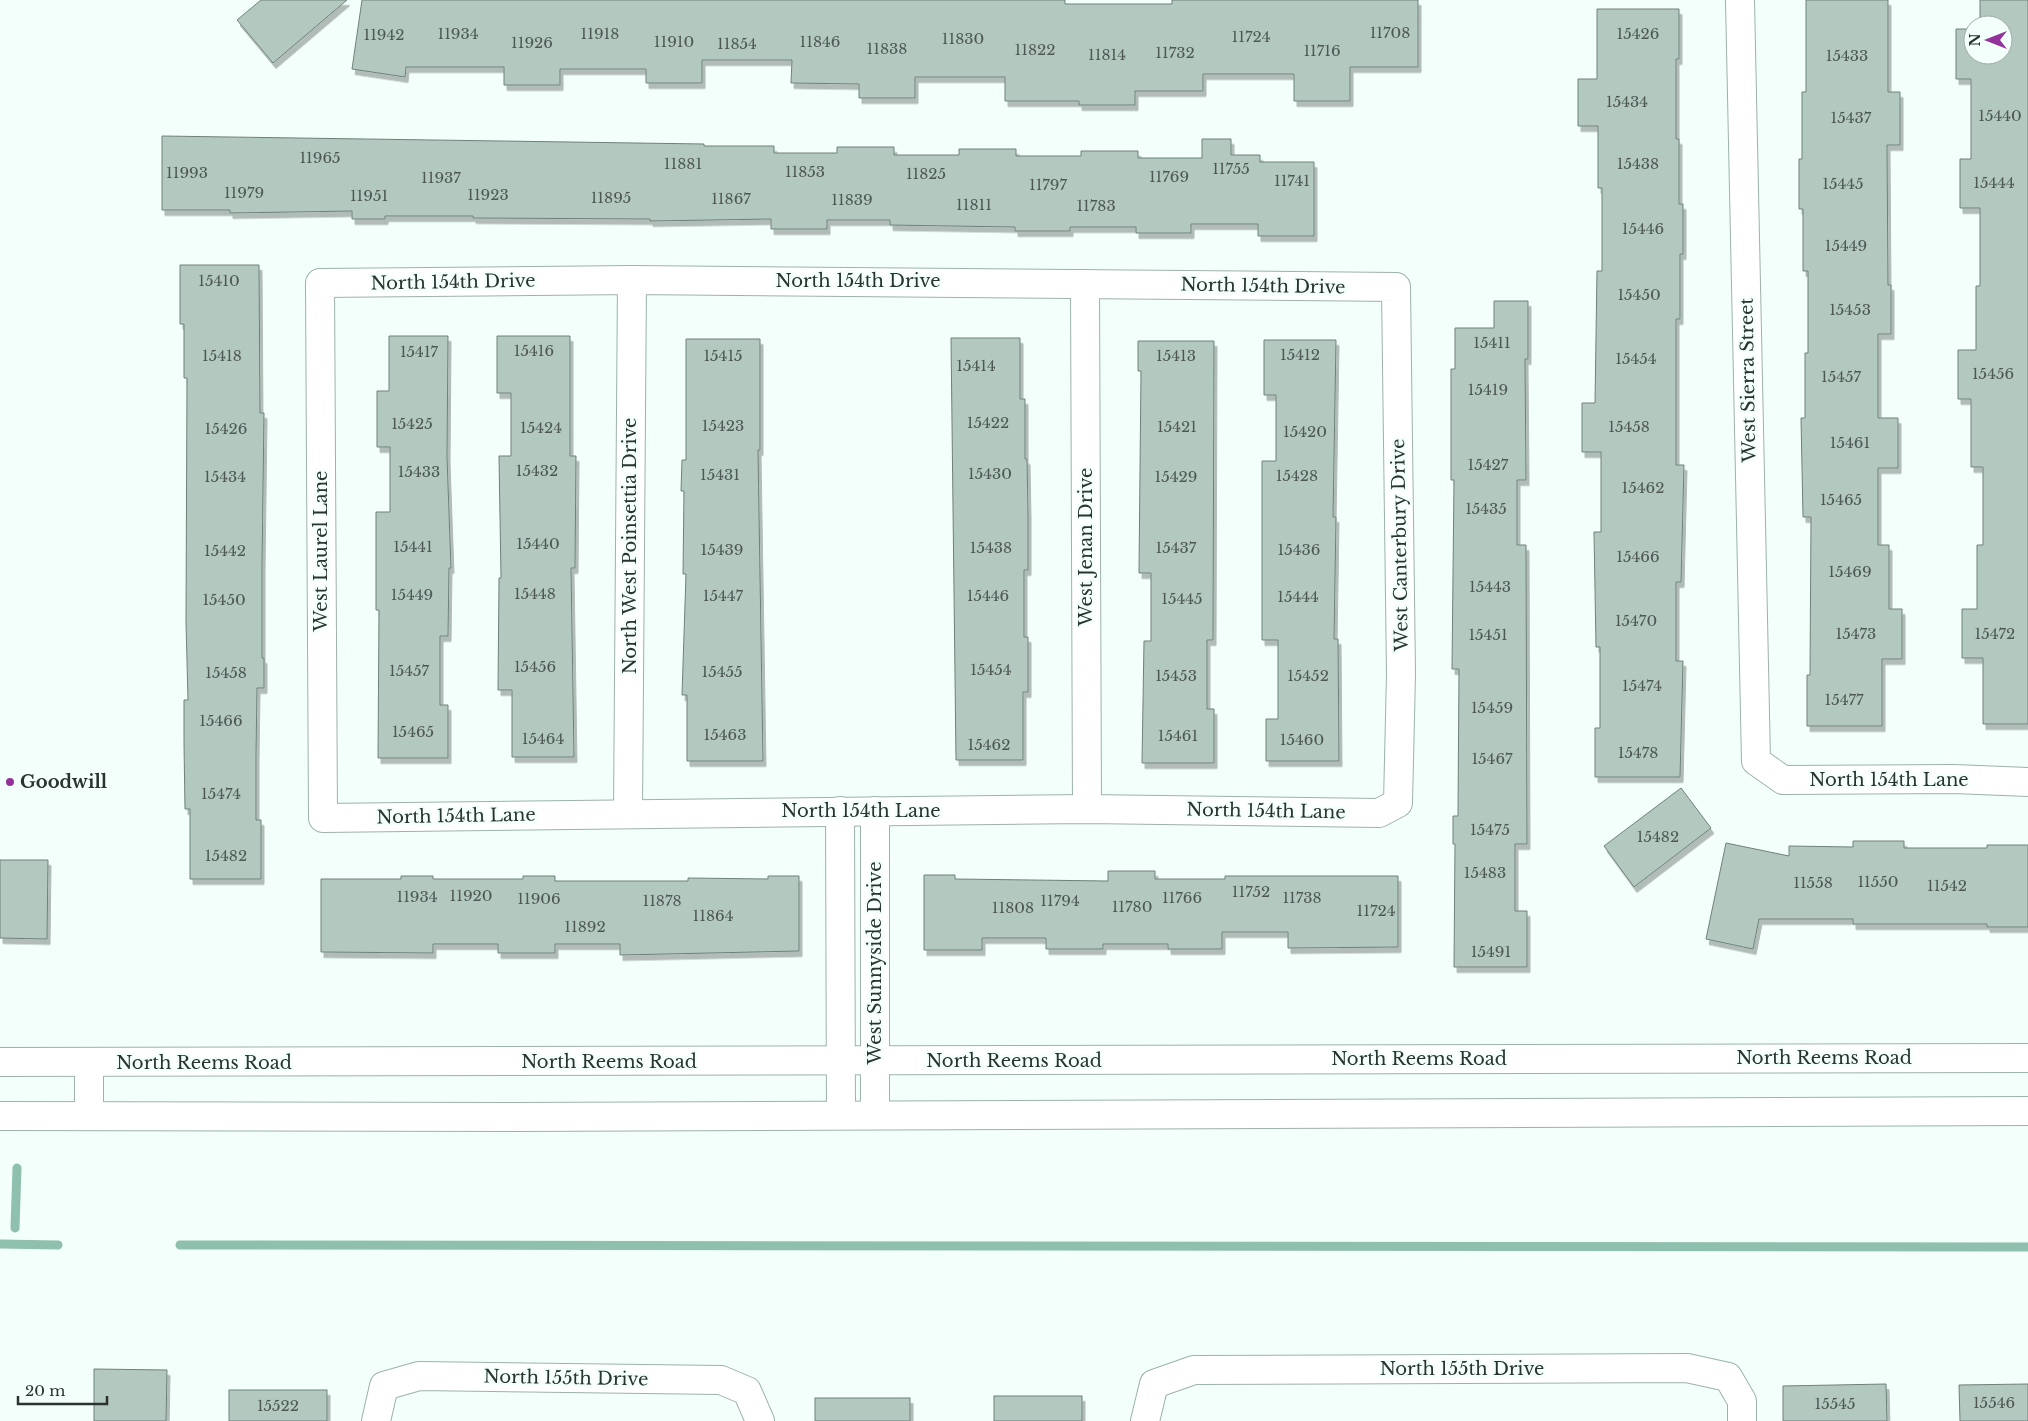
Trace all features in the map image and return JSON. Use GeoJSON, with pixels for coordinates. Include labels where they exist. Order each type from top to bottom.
{"type":"FeatureCollection","features":[{"type":"Feature","properties":{"kind":"street","name":"West Sierra Street"},"geometry":{"type":"LineString","coordinates":[[1740,0],[1756,761]]}},
{"type":"Feature","properties":{"kind":"street","name":"North 154th Drive"},"geometry":{"type":"LineString","coordinates":[[320,283],[632,280],[1396,288]]}},
{"type":"Feature","properties":{"kind":"street","name":"North West Poinsettia Drive"},"geometry":{"type":"LineString","coordinates":[[628,813],[632,280]]}},
{"type":"Feature","properties":{"kind":"street","name":"West Laurel Lane"},"geometry":{"type":"LineString","coordinates":[[320,283],[323,818]]}},
{"type":"Feature","properties":{"kind":"street","name":"West Jenan Drive"},"geometry":{"type":"LineString","coordinates":[[1085,284],[1087,809]]}},
{"type":"Feature","properties":{"kind":"street","name":"West Canterbury Drive"},"geometry":{"type":"LineString","coordinates":[[1396,288],[1401,674],[1398,803]]}},
{"type":"Feature","properties":{"kind":"street","name":"North 154th Lane"},"geometry":{"type":"LineString","coordinates":[[1756,761],[1783,780],[1954,779],[2028,782]]}},
{"type":"Feature","properties":{"kind":"street","name":"North 154th Lane"},"geometry":{"type":"LineString","coordinates":[[323,818],[1087,809],[1379,813],[1398,803]]}},
{"type":"Feature","properties":{"kind":"street","name":"West Sunnyside Drive"},"geometry":{"type":"LineString","coordinates":[[875,811],[875,1115]]}},
{"type":"Feature","properties":{"kind":"street","name":"West Sunnyside Drive"},"geometry":{"type":"LineString","coordinates":[[840,812],[841,1115]]}},
{"type":"Feature","properties":{"kind":"street","name":"North Reems Road"},"geometry":{"type":"LineString","coordinates":[[0,1062],[841,1062],[2028,1058]]}},
{"type":"Feature","properties":{"kind":"street"},"geometry":{"type":"LineString","coordinates":[[89,1063],[89,1116]]}},
{"type":"Feature","properties":{"kind":"street"},"geometry":{"type":"LineString","coordinates":[[0,1116],[2028,1111]]}},
{"type":"Feature","properties":{"kind":"street","name":"North 155th Drive"},"geometry":{"type":"LineString","coordinates":[[1145,1421],[1154,1384],[1194,1370],[1687,1368],[1728,1377],[1742,1401],[1742,1421]]}},
{"type":"Feature","properties":{"kind":"street","name":"North 155th Drive"},"geometry":{"type":"LineString","coordinates":[[376,1421],[384,1386],[419,1376],[721,1380],[747,1391],[760,1421]]}},
{"type":"Feature","properties":{"kind":"building"},"geometry":{"type":"Polygon","coordinates":[[[261,0],[347,0],[273,63],[237,20],[261,0]]]}},
{"type":"Feature","properties":{"kind":"building"},"geometry":{"type":"Polygon","coordinates":[[[362,0],[1065,0],[1065,4],[1172,4],[1172,0],[1418,0],[1418,67],[1350,67],[1350,101],[1294,101],[1294,74],[1203,74],[1203,91],[1135,91],[1135,105],[1079,105],[1079,101],[1005,101],[1005,77],[915,77],[915,98],[859,98],[859,84],[791,83],[792,60],[702,60],[702,83],[646,83],[646,69],[560,69],[560,85],[504,85],[504,67],[406,67],[405,77],[352,69],[362,0]]]}},
{"type":"Feature","properties":{"kind":"building"},"geometry":{"type":"Polygon","coordinates":[[[1806,0],[1888,0],[1888,92],[1900,92],[1900,145],[1887,145],[1888,285],[1891,285],[1891,334],[1878,334],[1878,418],[1898,418],[1898,468],[1878,468],[1878,545],[1889,545],[1889,609],[1902,609],[1902,659],[1882,659],[1882,726],[1807,726],[1807,675],[1810,675],[1811,517],[1803,517],[1801,418],[1805,418],[1805,353],[1808,353],[1808,271],[1803,271],[1803,209],[1799,209],[1799,159],[1802,159],[1802,92],[1806,92],[1806,0]]]}},
{"type":"Feature","properties":{"kind":"building"},"geometry":{"type":"Polygon","coordinates":[[[1980,0],[2028,0],[2028,724],[1983,724],[1983,658],[1962,658],[1962,609],[1977,609],[1977,545],[1983,545],[1983,467],[1971,467],[1971,399],[1958,399],[1958,350],[1976,350],[1976,286],[1980,286],[1980,208],[1960,208],[1960,159],[1971,159],[1971,79],[1956,79],[1956,29],[1963,29],[1963,65],[2013,65],[2013,15],[1980,15],[1980,0]]]}},
{"type":"Feature","properties":{"kind":"building"},"geometry":{"type":"Polygon","coordinates":[[[1597,9],[1679,9],[1679,59],[1676,59],[1676,139],[1679,139],[1679,204],[1683,204],[1683,254],[1680,254],[1680,319],[1676,319],[1676,465],[1684,465],[1681,582],[1676,582],[1676,661],[1683,661],[1680,777],[1595,777],[1595,728],[1600,728],[1600,647],[1596,647],[1594,532],[1601,532],[1601,452],[1582,452],[1582,403],[1595,403],[1597,271],[1602,271],[1602,188],[1598,188],[1598,126],[1578,126],[1578,79],[1597,79],[1597,9]]]}},
{"type":"Feature","properties":{"kind":"building"},"geometry":{"type":"Polygon","coordinates":[[[162,136],[704,144],[704,146],[774,146],[774,153],[837,153],[837,147],[894,147],[894,155],[959,155],[959,149],[1016,149],[1016,156],[1081,156],[1081,151],[1138,151],[1138,158],[1202,158],[1202,139],[1231,139],[1231,155],[1260,155],[1260,162],[1314,162],[1314,236],[1258,236],[1258,224],[1191,224],[1191,233],[1136,233],[1136,227],[1070,227],[1070,231],[1015,231],[1015,227],[890,225],[890,220],[827,220],[827,229],[771,229],[771,219],[650,221],[650,219],[385,216],[385,219],[352,219],[352,211],[230,213],[230,210],[162,210],[162,136]]]}},
{"type":"Feature","properties":{"kind":"building"},"geometry":{"type":"Polygon","coordinates":[[[180,265],[259,265],[260,413],[264,413],[262,658],[264,658],[264,688],[257,688],[256,820],[261,820],[261,879],[190,879],[190,809],[185,809],[184,743],[184,700],[188,700],[186,622],[187,378],[184,378],[184,324],[180,324],[180,265]]]}},
{"type":"Feature","properties":{"kind":"building"},"geometry":{"type":"Polygon","coordinates":[[[1494,301],[1528,301],[1528,359],[1525,359],[1526,480],[1517,480],[1517,545],[1526,545],[1527,844],[1515,844],[1515,911],[1527,911],[1527,967],[1454,967],[1455,844],[1453,844],[1453,816],[1458,816],[1459,669],[1452,669],[1454,480],[1451,480],[1451,369],[1455,369],[1455,328],[1494,328],[1494,301]]]}},
{"type":"Feature","properties":{"kind":"building"},"geometry":{"type":"Polygon","coordinates":[[[389,336],[448,336],[447,457],[451,568],[449,568],[448,636],[440,636],[440,705],[448,705],[448,758],[378,758],[379,610],[376,610],[376,512],[390,512],[390,447],[377,447],[377,391],[389,391],[389,336]]]}},
{"type":"Feature","properties":{"kind":"building"},"geometry":{"type":"Polygon","coordinates":[[[497,336],[570,336],[570,456],[576,456],[575,568],[571,568],[574,757],[512,757],[512,690],[498,690],[499,578],[501,578],[499,456],[511,456],[511,393],[497,393],[497,336]]]}},
{"type":"Feature","properties":{"kind":"building"},"geometry":{"type":"Polygon","coordinates":[[[951,338],[1020,338],[1020,399],[1025,399],[1025,459],[1027,459],[1028,513],[1028,570],[1024,570],[1024,637],[1028,637],[1028,692],[1023,692],[1023,760],[956,760],[951,338]]]}},
{"type":"Feature","properties":{"kind":"building"},"geometry":{"type":"Polygon","coordinates":[[[686,339],[760,339],[760,450],[758,450],[763,761],[687,761],[687,695],[682,695],[686,574],[683,574],[684,491],[681,491],[682,460],[686,460],[686,339]]]}},
{"type":"Feature","properties":{"kind":"building"},"geometry":{"type":"Polygon","coordinates":[[[1264,340],[1336,340],[1333,517],[1336,517],[1334,639],[1338,639],[1339,761],[1266,761],[1266,719],[1278,719],[1278,640],[1262,640],[1262,461],[1276,461],[1276,395],[1264,395],[1264,340]]]}},
{"type":"Feature","properties":{"kind":"building"},"geometry":{"type":"Polygon","coordinates":[[[1138,341],[1214,341],[1213,640],[1207,640],[1207,709],[1214,709],[1214,763],[1142,763],[1144,641],[1151,641],[1151,573],[1139,573],[1141,371],[1138,371],[1138,341]]]}},
{"type":"Feature","properties":{"kind":"building"},"geometry":{"type":"Polygon","coordinates":[[[1681,788],[1711,828],[1634,887],[1604,846],[1681,788]]]}},
{"type":"Feature","properties":{"kind":"building"},"geometry":{"type":"Polygon","coordinates":[[[1853,841],[1904,841],[1904,848],[1987,848],[1987,845],[2028,845],[2028,927],[1987,927],[1987,924],[1853,924],[1853,919],[1759,919],[1753,949],[1706,939],[1726,843],[1789,856],[1789,846],[1853,847],[1853,841]]]}},
{"type":"Feature","properties":{"kind":"building"},"geometry":{"type":"Polygon","coordinates":[[[0,860],[48,860],[47,939],[0,938],[0,860]]]}},
{"type":"Feature","properties":{"kind":"building"},"geometry":{"type":"Polygon","coordinates":[[[1108,871],[1155,871],[1155,879],[1225,879],[1225,876],[1398,876],[1398,947],[1288,948],[1288,932],[1222,932],[1222,949],[1168,949],[1168,944],[1103,944],[1103,949],[1046,949],[1046,938],[982,938],[982,950],[924,950],[924,875],[955,875],[955,879],[1108,881],[1108,871]]]}},
{"type":"Feature","properties":{"kind":"building"},"geometry":{"type":"Polygon","coordinates":[[[401,876],[433,876],[433,879],[523,879],[523,876],[555,876],[555,881],[688,881],[688,878],[768,879],[768,876],[799,876],[799,951],[620,955],[620,944],[555,944],[555,953],[498,953],[498,944],[433,944],[433,953],[321,952],[321,879],[401,879],[401,876]]]}},
{"type":"Feature","properties":{"kind":"building"},"geometry":{"type":"Polygon","coordinates":[[[94,1369],[167,1370],[166,1421],[94,1421],[94,1369]]]}},
{"type":"Feature","properties":{"kind":"building"},"geometry":{"type":"Polygon","coordinates":[[[1886,1384],[1887,1421],[1783,1421],[1783,1386],[1886,1384]]]}},
{"type":"Feature","properties":{"kind":"building"},"geometry":{"type":"Polygon","coordinates":[[[2028,1384],[2028,1421],[1960,1421],[1959,1385],[2028,1384]]]}},
{"type":"Feature","properties":{"kind":"building"},"geometry":{"type":"Polygon","coordinates":[[[229,1390],[327,1390],[327,1421],[229,1421],[229,1390]]]}},
{"type":"Feature","properties":{"kind":"building"},"geometry":{"type":"Polygon","coordinates":[[[994,1396],[1082,1396],[1082,1421],[994,1421],[994,1396]]]}},
{"type":"Feature","properties":{"kind":"building"},"geometry":{"type":"Polygon","coordinates":[[[815,1398],[910,1398],[910,1421],[815,1421],[815,1398]]]}},
{"type":"Feature","properties":{"kind":"waterway"},"geometry":{"type":"LineString","coordinates":[[15,1228],[17,1168]]}},
{"type":"Feature","properties":{"kind":"waterway"},"geometry":{"type":"LineString","coordinates":[[0,1244],[58,1245]]}},
{"type":"Feature","properties":{"kind":"waterway"},"geometry":{"type":"LineString","coordinates":[[180,1245],[2028,1247]]}},
{"type":"Feature","properties":{"kind":"place","name":"Goodwill"},"geometry":{"type":"Point","coordinates":[10,782]}}]}
